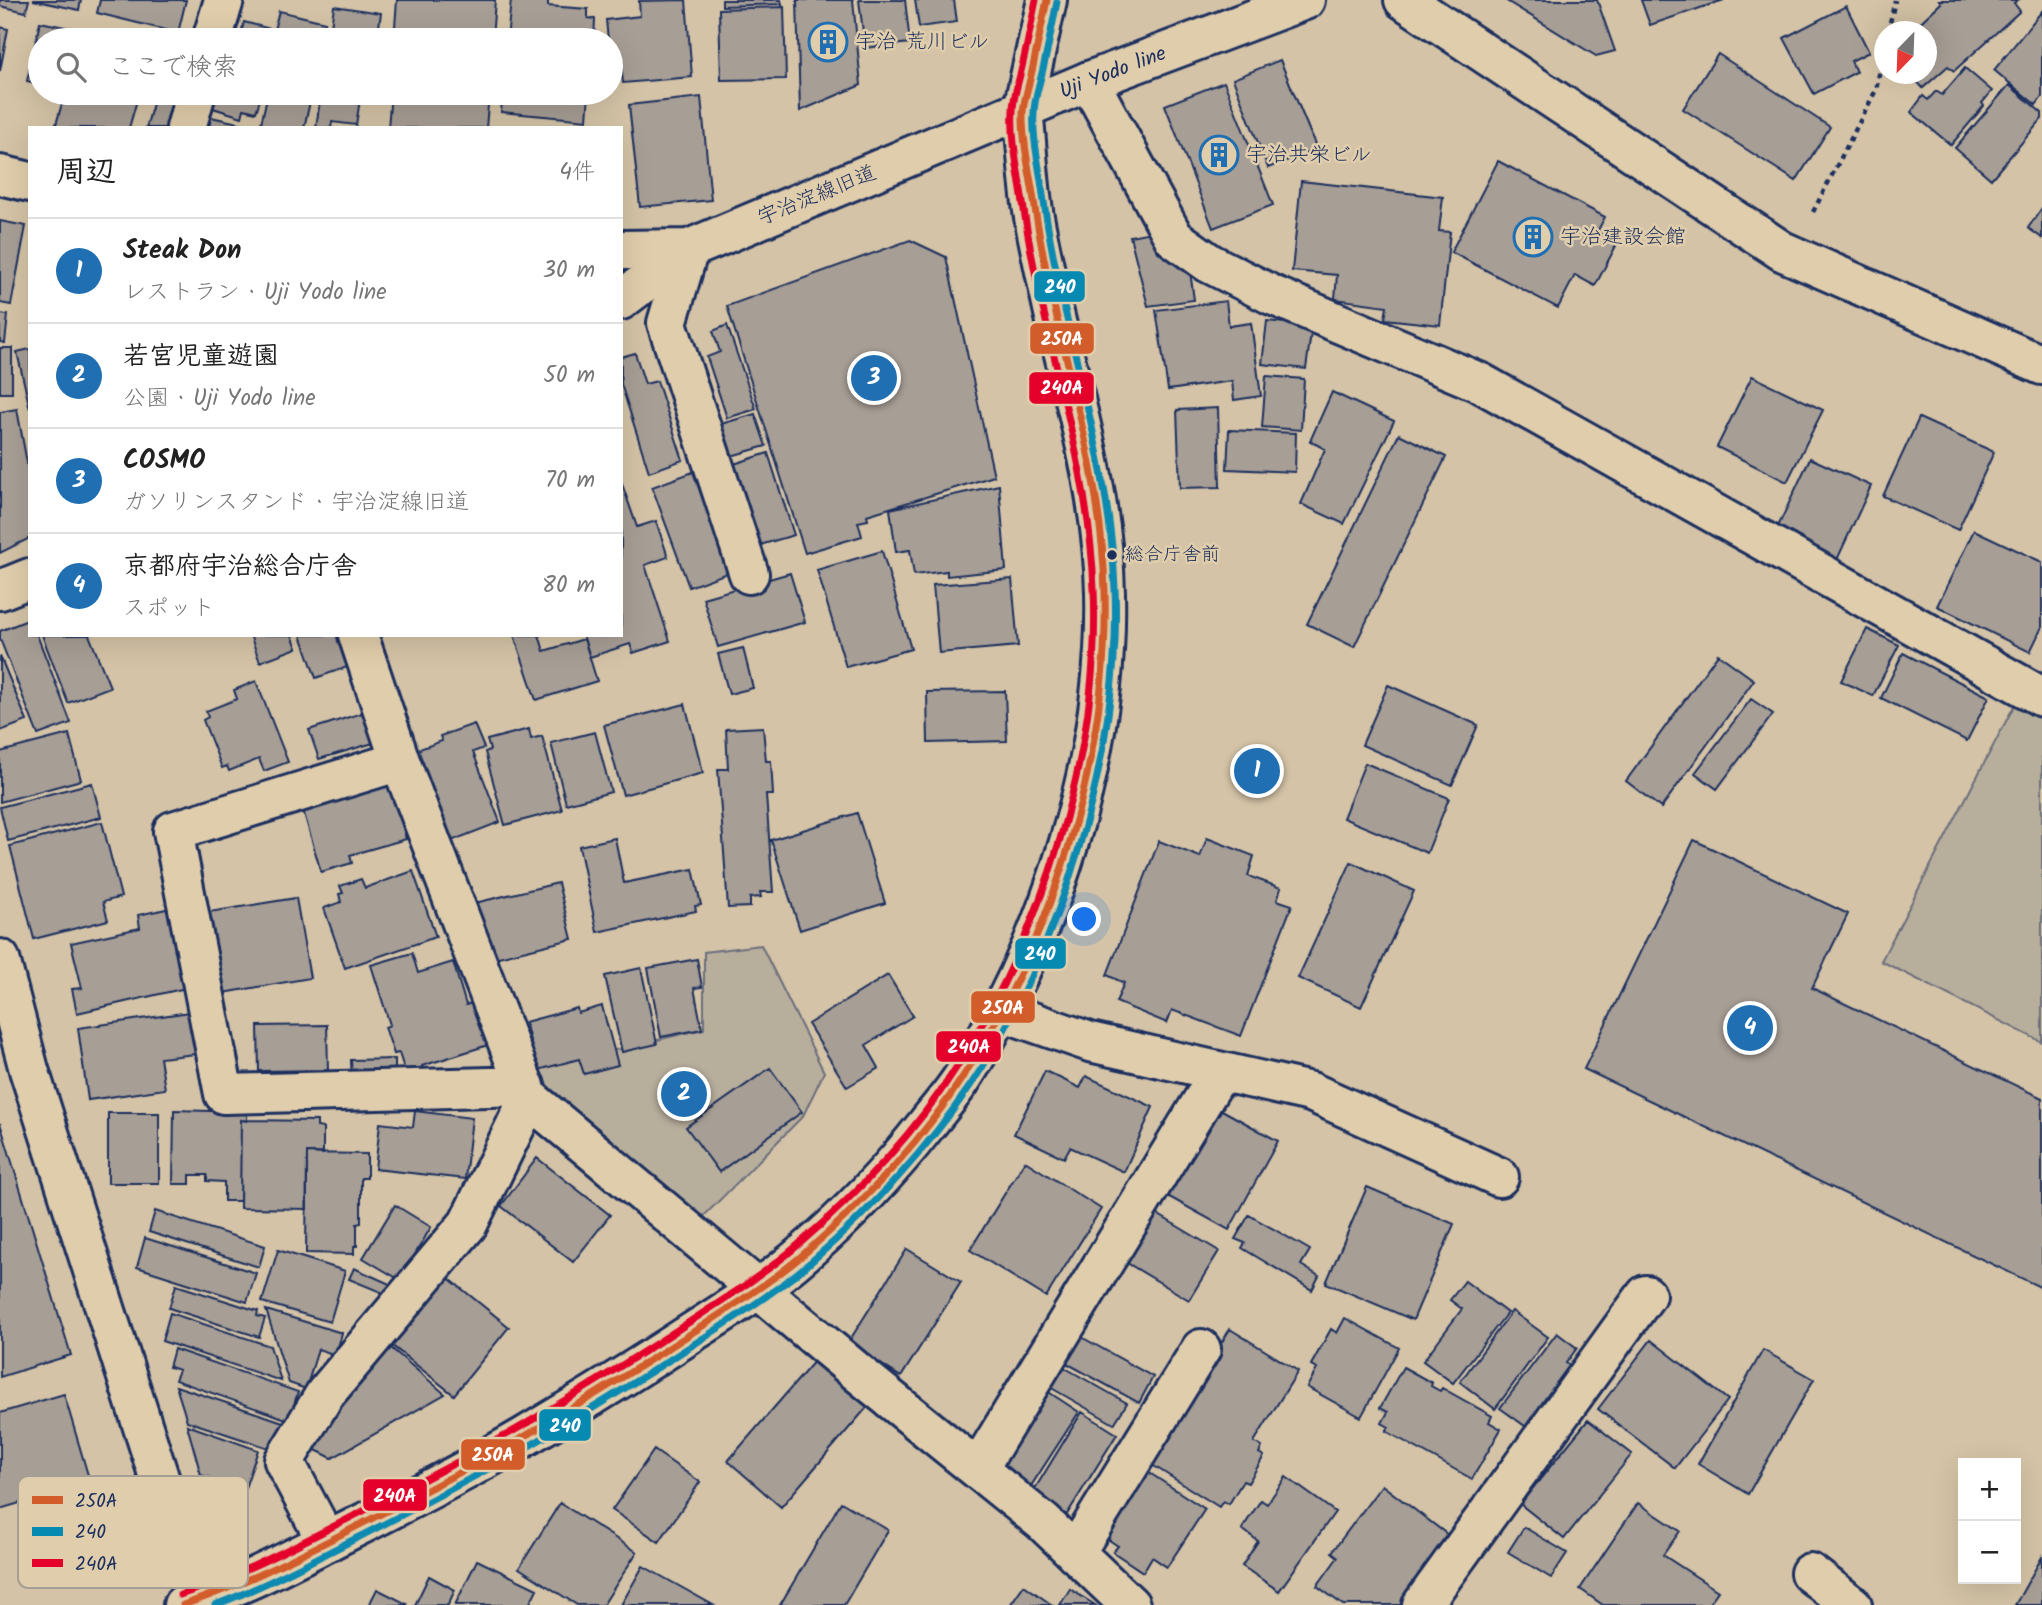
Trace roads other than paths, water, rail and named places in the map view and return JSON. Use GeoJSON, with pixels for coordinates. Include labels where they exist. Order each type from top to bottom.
{"type":"FeatureCollection","features":[{"type":"Feature","properties":{"kind":"street"},"geometry":{"type":"LineString","coordinates":[[216,28],[224,0]]}},
{"type":"Feature","properties":{"kind":"street"},"geometry":{"type":"LineString","coordinates":[[248,1579],[302,1555],[470,1469],[616,1383],[758,1290],[804,1254],[854,1208],[908,1149],[961,1081],[1001,1011],[1032,946],[1055,887],[1075,823],[1099,695],[1105,593],[1101,535],[1088,451],[1034,215],[1023,109],[1047,0]]}},
{"type":"Feature","properties":{"kind":"street","name":"Uji Yodo line"},"geometry":{"type":"LineString","coordinates":[[1023,109],[1089,81],[1305,0]]}},
{"type":"Feature","properties":{"kind":"street"},"geometry":{"type":"LineString","coordinates":[[1404,0],[1782,251],[2042,365]]}},
{"type":"Feature","properties":{"kind":"street"},"geometry":{"type":"LineString","coordinates":[[1089,81],[1174,237],[1209,263],[1272,295],[1481,383],[2042,698]]}},
{"type":"Feature","properties":{"kind":"street"},"geometry":{"type":"LineString","coordinates":[[187,126],[193,105]]}},
{"type":"Feature","properties":{"kind":"street","name":"宇治淀線旧道"},"geometry":{"type":"LineString","coordinates":[[623,298],[689,249],[1023,109]]}},
{"type":"Feature","properties":{"kind":"street"},"geometry":{"type":"LineString","coordinates":[[0,175],[28,182]]}},
{"type":"Feature","properties":{"kind":"street"},"geometry":{"type":"LineString","coordinates":[[623,250],[689,249],[667,323],[749,574]]}},
{"type":"Feature","properties":{"kind":"street"},"geometry":{"type":"LineString","coordinates":[[0,590],[28,579]]}},
{"type":"Feature","properties":{"kind":"street"},"geometry":{"type":"LineString","coordinates":[[359,637],[400,761],[527,1092],[758,1290],[1043,1522],[1130,1605]]}},
{"type":"Feature","properties":{"kind":"street"},"geometry":{"type":"LineString","coordinates":[[400,761],[173,831],[224,1094],[527,1092]]}},
{"type":"Feature","properties":{"kind":"street"},"geometry":{"type":"LineString","coordinates":[[0,959],[14,1074],[158,1476]]}},
{"type":"Feature","properties":{"kind":"street"},"geometry":{"type":"LineString","coordinates":[[1001,1011],[1090,1042],[1311,1092],[1499,1177]]}},
{"type":"Feature","properties":{"kind":"street"},"geometry":{"type":"LineString","coordinates":[[978,1469],[1220,1072]]}},
{"type":"Feature","properties":{"kind":"street"},"geometry":{"type":"LineString","coordinates":[[327,1542],[284,1461],[325,1394],[468,1224],[527,1092]]}},
{"type":"Feature","properties":{"kind":"street"},"geometry":{"type":"LineString","coordinates":[[1422,1605],[1646,1295]]}},
{"type":"Feature","properties":{"kind":"street"},"geometry":{"type":"LineString","coordinates":[[1075,1553],[1201,1349]]}},
{"type":"Feature","properties":{"kind":"street"},"geometry":{"type":"LineString","coordinates":[[1810,1573],[1852,1605]]}},
{"type":"Feature","properties":{"kind":"street"},"geometry":{"type":"LineString","coordinates":[[196,1603],[229,1588]]}},
{"type":"Feature","properties":{"kind":"place","name":"宇治 荒川ビル"},"geometry":{"type":"Point","coordinates":[828,42]}},
{"type":"Feature","properties":{"kind":"place","name":"宇治共栄ビル"},"geometry":{"type":"Point","coordinates":[1219,155]}},
{"type":"Feature","properties":{"kind":"place","name":"宇治建設会館"},"geometry":{"type":"Point","coordinates":[1533,237]}},
{"type":"Feature","properties":{"kind":"place","name":"COSMO"},"geometry":{"type":"Point","coordinates":[874,378]}},
{"type":"Feature","properties":{"kind":"place","name":"総合庁舎前"},"geometry":{"type":"Point","coordinates":[1112,555]}},
{"type":"Feature","properties":{"kind":"place","name":"Steak Don"},"geometry":{"type":"Point","coordinates":[1257,771]}},
{"type":"Feature","properties":{"kind":"place","name":"京都府宇治総合庁舎"},"geometry":{"type":"Point","coordinates":[1750,1028]}},
{"type":"Feature","properties":{"kind":"place","name":"若宮児童遊園"},"geometry":{"type":"Point","coordinates":[684,1094]}}]}
